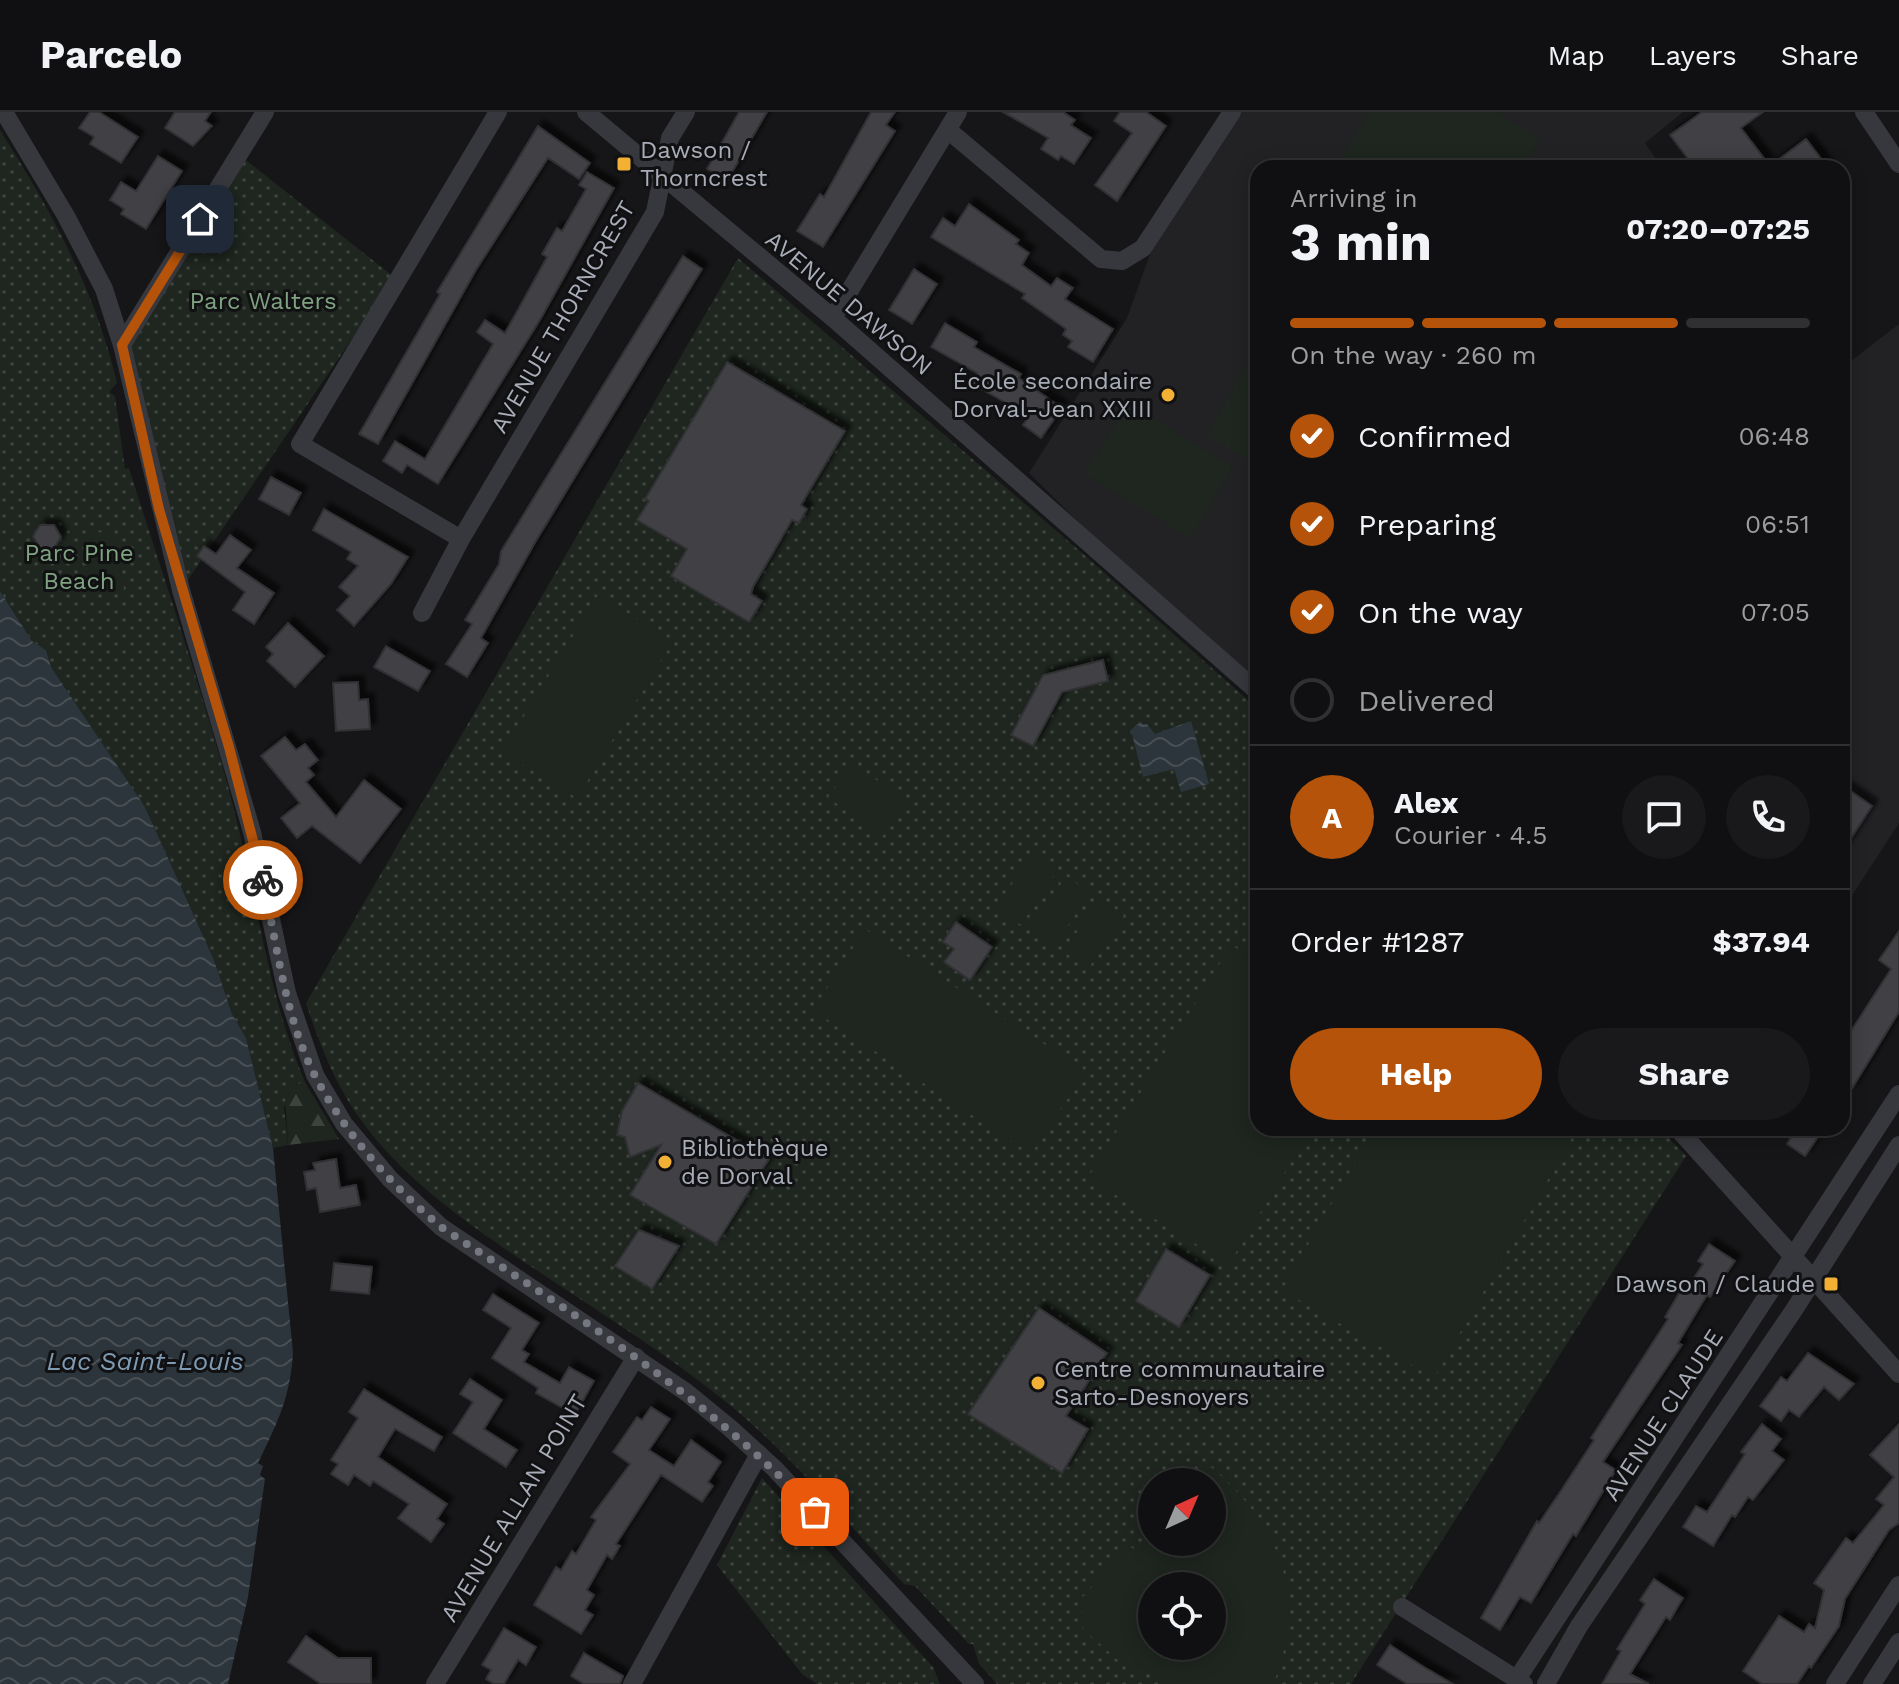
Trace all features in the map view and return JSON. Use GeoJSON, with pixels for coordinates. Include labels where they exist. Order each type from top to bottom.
{"type":"FeatureCollection","features":[{"type":"Feature","properties":{"kind":"street"},"geometry":{"type":"LineString","coordinates":[[4,112],[66,216],[104,289],[122,345],[181,590],[252,832],[287,993],[315,1075],[369,1157],[414,1204],[441,1227],[686,1392],[759,1454],[975,1684]]}},
{"type":"Feature","properties":{"kind":"street"},"geometry":{"type":"LineString","coordinates":[[122,345],[265,112]]}},
{"type":"Feature","properties":{"kind":"street"},"geometry":{"type":"LineString","coordinates":[[461,539],[300,444],[498,112]]}},
{"type":"Feature","properties":{"kind":"street","name":"AVENUE DAWSON"},"geometry":{"type":"LineString","coordinates":[[586,112],[833,318],[1250,685]]}},
{"type":"Feature","properties":{"kind":"street","name":"AVENUE THORNCREST"},"geometry":{"type":"LineString","coordinates":[[422,613],[461,539],[655,212],[670,138],[686,112]]}},
{"type":"Feature","properties":{"kind":"street"},"geometry":{"type":"LineString","coordinates":[[833,318],[958,112]]}},
{"type":"Feature","properties":{"kind":"street"},"geometry":{"type":"LineString","coordinates":[[948,130],[1101,259],[1122,261],[1143,248],[1232,112]]}},
{"type":"Feature","properties":{"kind":"street"},"geometry":{"type":"LineString","coordinates":[[1864,112],[1899,164]]}},
{"type":"Feature","properties":{"kind":"street","name":"AVENUE CLAUDE"},"geometry":{"type":"LineString","coordinates":[[1520,1682],[1899,1094]]}},
{"type":"Feature","properties":{"kind":"street"},"geometry":{"type":"LineString","coordinates":[[1684,1136],[1899,1374]]}},
{"type":"Feature","properties":{"kind":"street","name":"AVENUE CLAUDE"},"geometry":{"type":"LineString","coordinates":[[1546,1684],[1579,1626],[1814,1278],[1899,1145]]}},
{"type":"Feature","properties":{"kind":"street","name":"AVENUE ALLAN POINT"},"geometry":{"type":"LineString","coordinates":[[441,1682],[636,1357]]}},
{"type":"Feature","properties":{"kind":"street"},"geometry":{"type":"LineString","coordinates":[[632,1684],[759,1454]]}},
{"type":"Feature","properties":{"kind":"street"},"geometry":{"type":"LineString","coordinates":[[1835,1684],[1899,1585]]}},
{"type":"Feature","properties":{"kind":"street"},"geometry":{"type":"LineString","coordinates":[[1402,1607],[1520,1682]]}},
{"type":"Feature","properties":{"kind":"street"},"geometry":{"type":"LineString","coordinates":[[1872,1684],[1899,1642]]}},
{"type":"Feature","properties":{"kind":"shaded area","name":"École secondaire Dorval-Jean XXIII"},"geometry":{"type":"Polygon","coordinates":[[[1240,112],[1683,112],[1645,143],[1657,160],[1250,160],[1250,692],[1029,473],[1127,318],[1153,246],[1240,112]]]}},
{"type":"Feature","properties":{"kind":"shaded area"},"geometry":{"type":"Polygon","coordinates":[[[1899,324],[1899,823],[1850,899],[1850,362],[1899,324]]]}},
{"type":"Feature","properties":{"kind":"green space"},"geometry":{"type":"Polygon","coordinates":[[[1369,112],[1497,112],[1540,139],[1527,160],[1340,160],[1369,112]]]}},
{"type":"Feature","properties":{"kind":"green space","name":"Parc Pine Beach"},"geometry":{"type":"Polygon","coordinates":[[[0,130],[54,221],[84,283],[108,348],[117,383],[109,392],[115,396],[125,469],[129,468],[207,712],[239,830],[280,1012],[305,1082],[295,1085],[284,1108],[288,1145],[273,1148],[246,1038],[232,1014],[214,960],[145,807],[51,667],[46,650],[32,641],[0,591],[0,130]]]}},
{"type":"Feature","properties":{"kind":"green space","name":"Parc Walters"},"geometry":{"type":"Polygon","coordinates":[[[242,157],[394,277],[181,590],[122,345],[242,157]]]}},
{"type":"Feature","properties":{"kind":"green space"},"geometry":{"type":"Polygon","coordinates":[[[738,258],[1081,552],[1250,702],[1250,1136],[1667,1136],[1686,1156],[1351,1684],[997,1684],[979,1664],[973,1644],[969,1644],[915,1586],[904,1584],[799,1469],[754,1426],[679,1366],[517,1257],[434,1196],[379,1143],[337,1081],[306,1003],[738,258]]]}},
{"type":"Feature","properties":{"kind":"green space"},"geometry":{"type":"Polygon","coordinates":[[[1250,361],[1250,461],[1206,435],[1250,361]]]}},
{"type":"Feature","properties":{"kind":"green space"},"geometry":{"type":"Polygon","coordinates":[[[1128,403],[1233,467],[1190,538],[1085,474],[1128,403]]]}},
{"type":"Feature","properties":{"kind":"green space"},"geometry":{"type":"Polygon","coordinates":[[[114,530],[124,589],[94,595],[84,535],[114,530]]]}},
{"type":"Feature","properties":{"kind":"green space"},"geometry":{"type":"Polygon","coordinates":[[[598,595],[673,641],[577,798],[502,752],[598,595]]]}},
{"type":"Feature","properties":{"kind":"green space"},"geometry":{"type":"Polygon","coordinates":[[[853,763],[907,802],[882,837],[828,797],[853,763]]]}},
{"type":"Feature","properties":{"kind":"green space"},"geometry":{"type":"Polygon","coordinates":[[[1032,854],[1057,871],[1021,925],[996,908],[1032,854]]]}},
{"type":"Feature","properties":{"kind":"green space"},"geometry":{"type":"Polygon","coordinates":[[[1066,876],[1090,892],[1055,946],[1030,930],[1066,876]]]}},
{"type":"Feature","properties":{"kind":"green space"},"geometry":{"type":"Polygon","coordinates":[[[1099,898],[1124,915],[1088,969],[1064,952],[1099,898]]]}},
{"type":"Feature","properties":{"kind":"green space"},"geometry":{"type":"Polygon","coordinates":[[[865,929],[1086,1071],[1031,1154],[813,1010],[865,929]]]}},
{"type":"Feature","properties":{"kind":"green space"},"geometry":{"type":"Polygon","coordinates":[[[1231,945],[1250,956],[1250,1136],[1307,1136],[1229,1264],[1088,1178],[1231,945]]]}},
{"type":"Feature","properties":{"kind":"green space"},"geometry":{"type":"Polygon","coordinates":[[[305,1082],[339,1139],[288,1145],[285,1094],[295,1085],[305,1082]]]}},
{"type":"Feature","properties":{"kind":"green space"},"geometry":{"type":"Polygon","coordinates":[[[1370,1136],[1573,1136],[1434,1378],[1282,1290],[1370,1136]]]}},
{"type":"Feature","properties":{"kind":"green space"},"geometry":{"type":"Polygon","coordinates":[[[762,1478],[933,1667],[940,1684],[817,1684],[802,1674],[717,1565],[762,1478]]]}},
{"type":"Feature","properties":{"kind":"green space"},"geometry":{"type":"Polygon","coordinates":[[[1226,1481],[1235,1489],[1270,1538],[1287,1592],[1288,1622],[1284,1652],[1273,1684],[1162,1684],[1144,1668],[1136,1676],[1083,1629],[1082,1598],[1128,1545],[1137,1551],[1138,1556],[1226,1556],[1226,1481]]]}},
{"type":"Feature","properties":{"kind":"water","name":"Lac Saint-Louis"},"geometry":{"type":"Polygon","coordinates":[[[0,591],[32,641],[46,650],[51,667],[145,807],[214,960],[232,1014],[246,1038],[273,1148],[293,1353],[286,1397],[258,1463],[263,1466],[260,1475],[265,1479],[248,1597],[228,1684],[0,1684],[0,591]]]}},
{"type":"Feature","properties":{"kind":"water"},"geometry":{"type":"Polygon","coordinates":[[[1191,721],[1209,784],[1181,792],[1174,769],[1143,777],[1131,730],[1137,724],[1147,724],[1155,734],[1191,721]]]}},
{"type":"Feature","properties":{"kind":"building"},"geometry":{"type":"Polygon","coordinates":[[[90,112],[99,112],[138,137],[121,163],[90,144],[94,137],[79,128],[90,112]]]}},
{"type":"Feature","properties":{"kind":"building"},"geometry":{"type":"Polygon","coordinates":[[[175,112],[211,112],[205,121],[212,126],[193,146],[165,128],[175,112]]]}},
{"type":"Feature","properties":{"kind":"building"},"geometry":{"type":"Polygon","coordinates":[[[739,112],[767,112],[727,181],[707,169],[739,112]]]}},
{"type":"Feature","properties":{"kind":"building"},"geometry":{"type":"Polygon","coordinates":[[[871,112],[895,112],[886,125],[895,131],[823,247],[797,231],[820,194],[824,197],[871,112]]]}},
{"type":"Feature","properties":{"kind":"building"},"geometry":{"type":"Polygon","coordinates":[[[1003,112],[1063,112],[1075,120],[1071,125],[1091,138],[1074,164],[1061,156],[1058,160],[1041,149],[1048,138],[1003,112]]]}},
{"type":"Feature","properties":{"kind":"building"},"geometry":{"type":"Polygon","coordinates":[[[1120,112],[1146,112],[1166,126],[1117,201],[1095,185],[1132,133],[1114,121],[1120,112]]]}},
{"type":"Feature","properties":{"kind":"building"},"geometry":{"type":"Polygon","coordinates":[[[1702,112],[1763,112],[1741,128],[1765,160],[1689,160],[1670,135],[1702,112]]]}},
{"type":"Feature","properties":{"kind":"building"},"geometry":{"type":"Polygon","coordinates":[[[538,126],[590,163],[579,179],[548,158],[476,270],[378,444],[359,434],[440,294],[437,292],[538,126]]]}},
{"type":"Feature","properties":{"kind":"building"},"geometry":{"type":"Polygon","coordinates":[[[1806,139],[1822,160],[1778,160],[1806,139]]]}},
{"type":"Feature","properties":{"kind":"building"},"geometry":{"type":"Polygon","coordinates":[[[158,156],[182,171],[146,229],[121,214],[124,209],[110,200],[121,182],[136,191],[158,156]]]}},
{"type":"Feature","properties":{"kind":"building"},"geometry":{"type":"Polygon","coordinates":[[[587,172],[614,188],[540,320],[438,484],[407,465],[402,473],[383,461],[395,441],[425,459],[493,344],[477,332],[485,320],[505,333],[547,257],[542,254],[557,228],[562,231],[586,189],[579,185],[587,172]]]}},
{"type":"Feature","properties":{"kind":"building"},"geometry":{"type":"Polygon","coordinates":[[[969,204],[1019,240],[1016,244],[1029,253],[1022,265],[1051,286],[1057,278],[1073,288],[1065,299],[1113,329],[1093,362],[1068,347],[1072,341],[1063,335],[1066,329],[1022,298],[1025,294],[931,237],[943,218],[955,226],[969,204]]]}},
{"type":"Feature","properties":{"kind":"building"},"geometry":{"type":"Polygon","coordinates":[[[683,256],[702,269],[536,541],[481,638],[488,643],[467,677],[446,664],[472,624],[465,620],[499,564],[501,551],[683,256]]]}},
{"type":"Feature","properties":{"kind":"building"},"geometry":{"type":"Polygon","coordinates":[[[914,269],[937,284],[912,324],[889,310],[914,269]]]}},
{"type":"Feature","properties":{"kind":"building"},"geometry":{"type":"Polygon","coordinates":[[[945,323],[977,342],[974,347],[1021,374],[1019,378],[1062,408],[1041,438],[1023,425],[1029,416],[971,383],[977,373],[931,347],[945,323]]]}},
{"type":"Feature","properties":{"kind":"building"},"geometry":{"type":"Polygon","coordinates":[[[727,362],[845,431],[801,505],[807,509],[799,523],[792,520],[753,587],[751,594],[762,601],[749,622],[671,576],[687,549],[637,520],[649,501],[645,499],[727,362]]]}},
{"type":"Feature","properties":{"kind":"building"},"geometry":{"type":"Polygon","coordinates":[[[271,477],[301,493],[289,515],[259,499],[271,477]]]}},
{"type":"Feature","properties":{"kind":"building"},"geometry":{"type":"Polygon","coordinates":[[[324,509],[408,557],[391,584],[354,626],[337,610],[350,596],[339,587],[358,566],[347,559],[351,552],[313,530],[324,509]]]}},
{"type":"Feature","properties":{"kind":"building"},"geometry":{"type":"Polygon","coordinates":[[[40,525],[54,525],[61,537],[54,548],[40,549],[33,536],[40,525]]]}},
{"type":"Feature","properties":{"kind":"building"},"geometry":{"type":"Polygon","coordinates":[[[230,535],[251,550],[237,568],[274,593],[254,624],[233,610],[245,592],[197,556],[204,546],[216,554],[230,535]]]}},
{"type":"Feature","properties":{"kind":"building"},"geometry":{"type":"Polygon","coordinates":[[[288,623],[324,656],[295,687],[267,661],[273,654],[266,647],[288,623]]]}},
{"type":"Feature","properties":{"kind":"building"},"geometry":{"type":"Polygon","coordinates":[[[386,646],[430,671],[418,691],[374,667],[386,646]]]}},
{"type":"Feature","properties":{"kind":"building"},"geometry":{"type":"Polygon","coordinates":[[[1103,660],[1108,681],[1062,692],[1033,746],[1011,735],[1043,675],[1103,660]]]}},
{"type":"Feature","properties":{"kind":"building"},"geometry":{"type":"Polygon","coordinates":[[[358,682],[359,700],[368,699],[370,729],[336,731],[333,683],[358,682]]]}},
{"type":"Feature","properties":{"kind":"building"},"geometry":{"type":"Polygon","coordinates":[[[285,737],[296,750],[305,744],[318,760],[308,768],[314,775],[306,782],[336,817],[364,780],[401,809],[360,863],[312,826],[297,838],[281,818],[300,803],[261,756],[285,737]]]}},
{"type":"Feature","properties":{"kind":"building"},"geometry":{"type":"Polygon","coordinates":[[[1850,791],[1872,806],[1850,840],[1850,791]]]}},
{"type":"Feature","properties":{"kind":"building"},"geometry":{"type":"Polygon","coordinates":[[[956,922],[992,947],[970,980],[944,962],[954,949],[943,942],[956,922]]]}},
{"type":"Feature","properties":{"kind":"building"},"geometry":{"type":"Polygon","coordinates":[[[1899,931],[1899,1012],[1851,1090],[1850,1032],[1891,969],[1879,960],[1899,931]]]}},
{"type":"Feature","properties":{"kind":"building"},"geometry":{"type":"Polygon","coordinates":[[[638,1083],[769,1159],[716,1244],[630,1195],[661,1145],[630,1157],[625,1137],[617,1135],[622,1111],[638,1083]]]}},
{"type":"Feature","properties":{"kind":"building"},"geometry":{"type":"Polygon","coordinates":[[[1792,1136],[1819,1136],[1805,1156],[1787,1144],[1792,1136]]]}},
{"type":"Feature","properties":{"kind":"building"},"geometry":{"type":"Polygon","coordinates":[[[336,1159],[340,1188],[356,1185],[360,1205],[320,1212],[316,1188],[307,1190],[304,1172],[315,1170],[313,1163],[336,1159]]]}},
{"type":"Feature","properties":{"kind":"building"},"geometry":{"type":"Polygon","coordinates":[[[639,1230],[679,1246],[652,1289],[615,1266],[639,1230]]]}},
{"type":"Feature","properties":{"kind":"building"},"geometry":{"type":"Polygon","coordinates":[[[1709,1244],[1735,1261],[1710,1297],[1707,1295],[1678,1343],[1682,1345],[1603,1462],[1616,1470],[1576,1536],[1573,1534],[1531,1603],[1520,1597],[1500,1630],[1481,1618],[1537,1521],[1539,1523],[1594,1440],[1591,1438],[1668,1319],[1665,1317],[1682,1288],[1686,1290],[1703,1264],[1698,1261],[1709,1244]]]}},
{"type":"Feature","properties":{"kind":"building"},"geometry":{"type":"Polygon","coordinates":[[[1166,1249],[1210,1275],[1179,1327],[1136,1301],[1166,1249]]]}},
{"type":"Feature","properties":{"kind":"building"},"geometry":{"type":"Polygon","coordinates":[[[334,1263],[372,1267],[369,1294],[331,1290],[334,1263]]]}},
{"type":"Feature","properties":{"kind":"building"},"geometry":{"type":"Polygon","coordinates":[[[493,1294],[539,1323],[522,1350],[529,1354],[524,1362],[560,1383],[569,1367],[594,1381],[575,1415],[536,1393],[538,1388],[492,1358],[511,1328],[483,1310],[493,1294]]]}},
{"type":"Feature","properties":{"kind":"building","name":"Centre communautaire Sarto-Desnoyers"},"geometry":{"type":"Polygon","coordinates":[[[1039,1308],[1107,1353],[1066,1416],[1088,1429],[1062,1473],[968,1414],[1039,1308]]]}},
{"type":"Feature","properties":{"kind":"building"},"geometry":{"type":"Polygon","coordinates":[[[1808,1353],[1854,1384],[1839,1400],[1824,1387],[1799,1417],[1789,1410],[1781,1421],[1760,1406],[1781,1377],[1787,1381],[1808,1353]]]}},
{"type":"Feature","properties":{"kind":"building"},"geometry":{"type":"Polygon","coordinates":[[[470,1379],[502,1400],[484,1429],[517,1450],[506,1467],[453,1433],[473,1402],[460,1394],[470,1379]]]}},
{"type":"Feature","properties":{"kind":"building"},"geometry":{"type":"Polygon","coordinates":[[[364,1389],[442,1437],[434,1451],[395,1429],[378,1457],[447,1504],[437,1519],[444,1524],[431,1542],[398,1518],[409,1504],[373,1481],[370,1486],[354,1475],[348,1485],[331,1474],[338,1464],[331,1460],[358,1418],[349,1412],[364,1389]]]}},
{"type":"Feature","properties":{"kind":"building"},"geometry":{"type":"Polygon","coordinates":[[[651,1407],[670,1419],[649,1450],[674,1466],[691,1440],[721,1462],[708,1482],[713,1486],[702,1502],[661,1475],[616,1544],[620,1546],[612,1559],[607,1555],[587,1590],[594,1595],[585,1610],[593,1615],[581,1634],[534,1605],[556,1567],[561,1570],[572,1551],[576,1554],[596,1520],[591,1517],[630,1464],[613,1452],[637,1417],[642,1420],[651,1407]]]}},
{"type":"Feature","properties":{"kind":"building"},"geometry":{"type":"Polygon","coordinates":[[[1762,1424],[1781,1439],[1772,1451],[1784,1460],[1753,1500],[1748,1497],[1735,1517],[1732,1515],[1713,1546],[1683,1527],[1696,1506],[1707,1512],[1745,1454],[1741,1452],[1762,1424]]]}},
{"type":"Feature","properties":{"kind":"building"},"geometry":{"type":"Polygon","coordinates":[[[1899,1424],[1899,1523],[1889,1530],[1845,1599],[1839,1626],[1811,1668],[1809,1666],[1797,1684],[1762,1684],[1743,1671],[1779,1616],[1804,1632],[1809,1624],[1815,1628],[1824,1590],[1814,1583],[1846,1538],[1853,1543],[1884,1505],[1876,1499],[1894,1477],[1870,1455],[1899,1424]]]}},
{"type":"Feature","properties":{"kind":"building"},"geometry":{"type":"Polygon","coordinates":[[[1654,1579],[1683,1598],[1670,1620],[1666,1617],[1630,1674],[1649,1684],[1602,1684],[1621,1651],[1617,1649],[1645,1604],[1640,1600],[1654,1579]]]}},
{"type":"Feature","properties":{"kind":"building"},"geometry":{"type":"Polygon","coordinates":[[[504,1628],[536,1647],[526,1665],[518,1660],[504,1684],[494,1684],[486,1679],[491,1670],[482,1665],[504,1628]]]}},
{"type":"Feature","properties":{"kind":"building"},"geometry":{"type":"Polygon","coordinates":[[[306,1636],[338,1658],[371,1658],[371,1684],[321,1684],[288,1662],[306,1636]]]}},
{"type":"Feature","properties":{"kind":"building"},"geometry":{"type":"Polygon","coordinates":[[[1390,1645],[1453,1684],[1407,1684],[1377,1665],[1390,1645]]]}},
{"type":"Feature","properties":{"kind":"building"},"geometry":{"type":"Polygon","coordinates":[[[584,1653],[623,1676],[620,1684],[584,1684],[571,1676],[584,1653]]]}},
{"type":"Feature","properties":{"kind":"way so far"},"geometry":{"type":"LineString","coordinates":[[263,880],[287,993],[307,1056],[344,1124],[369,1157],[441,1227],[686,1392],[759,1454],[815,1512]]}},
{"type":"Feature","properties":{"kind":"place","name":"Dawson / Thorncrest"},"geometry":{"type":"Point","coordinates":[624,164]}},
{"type":"Feature","properties":{"kind":"place","name":"École secondaire Dorval-Jean XXIII"},"geometry":{"type":"Point","coordinates":[1168,395]}},
{"type":"Feature","properties":{"kind":"place","name":"Bibliothèque de Dorval"},"geometry":{"type":"Point","coordinates":[665,1162]}},
{"type":"Feature","properties":{"kind":"place","name":"Dawson / Claude"},"geometry":{"type":"Point","coordinates":[1831,1284]}},
{"type":"Feature","properties":{"kind":"place","name":"Centre communautaire Sarto-Desnoyers"},"geometry":{"type":"Point","coordinates":[1038,1383]}},
{"type":"Feature","properties":{"kind":"route"},"geometry":{"type":"LineString","coordinates":[[200,219],[122,345],[159,509],[229,747],[263,880]]}}]}
